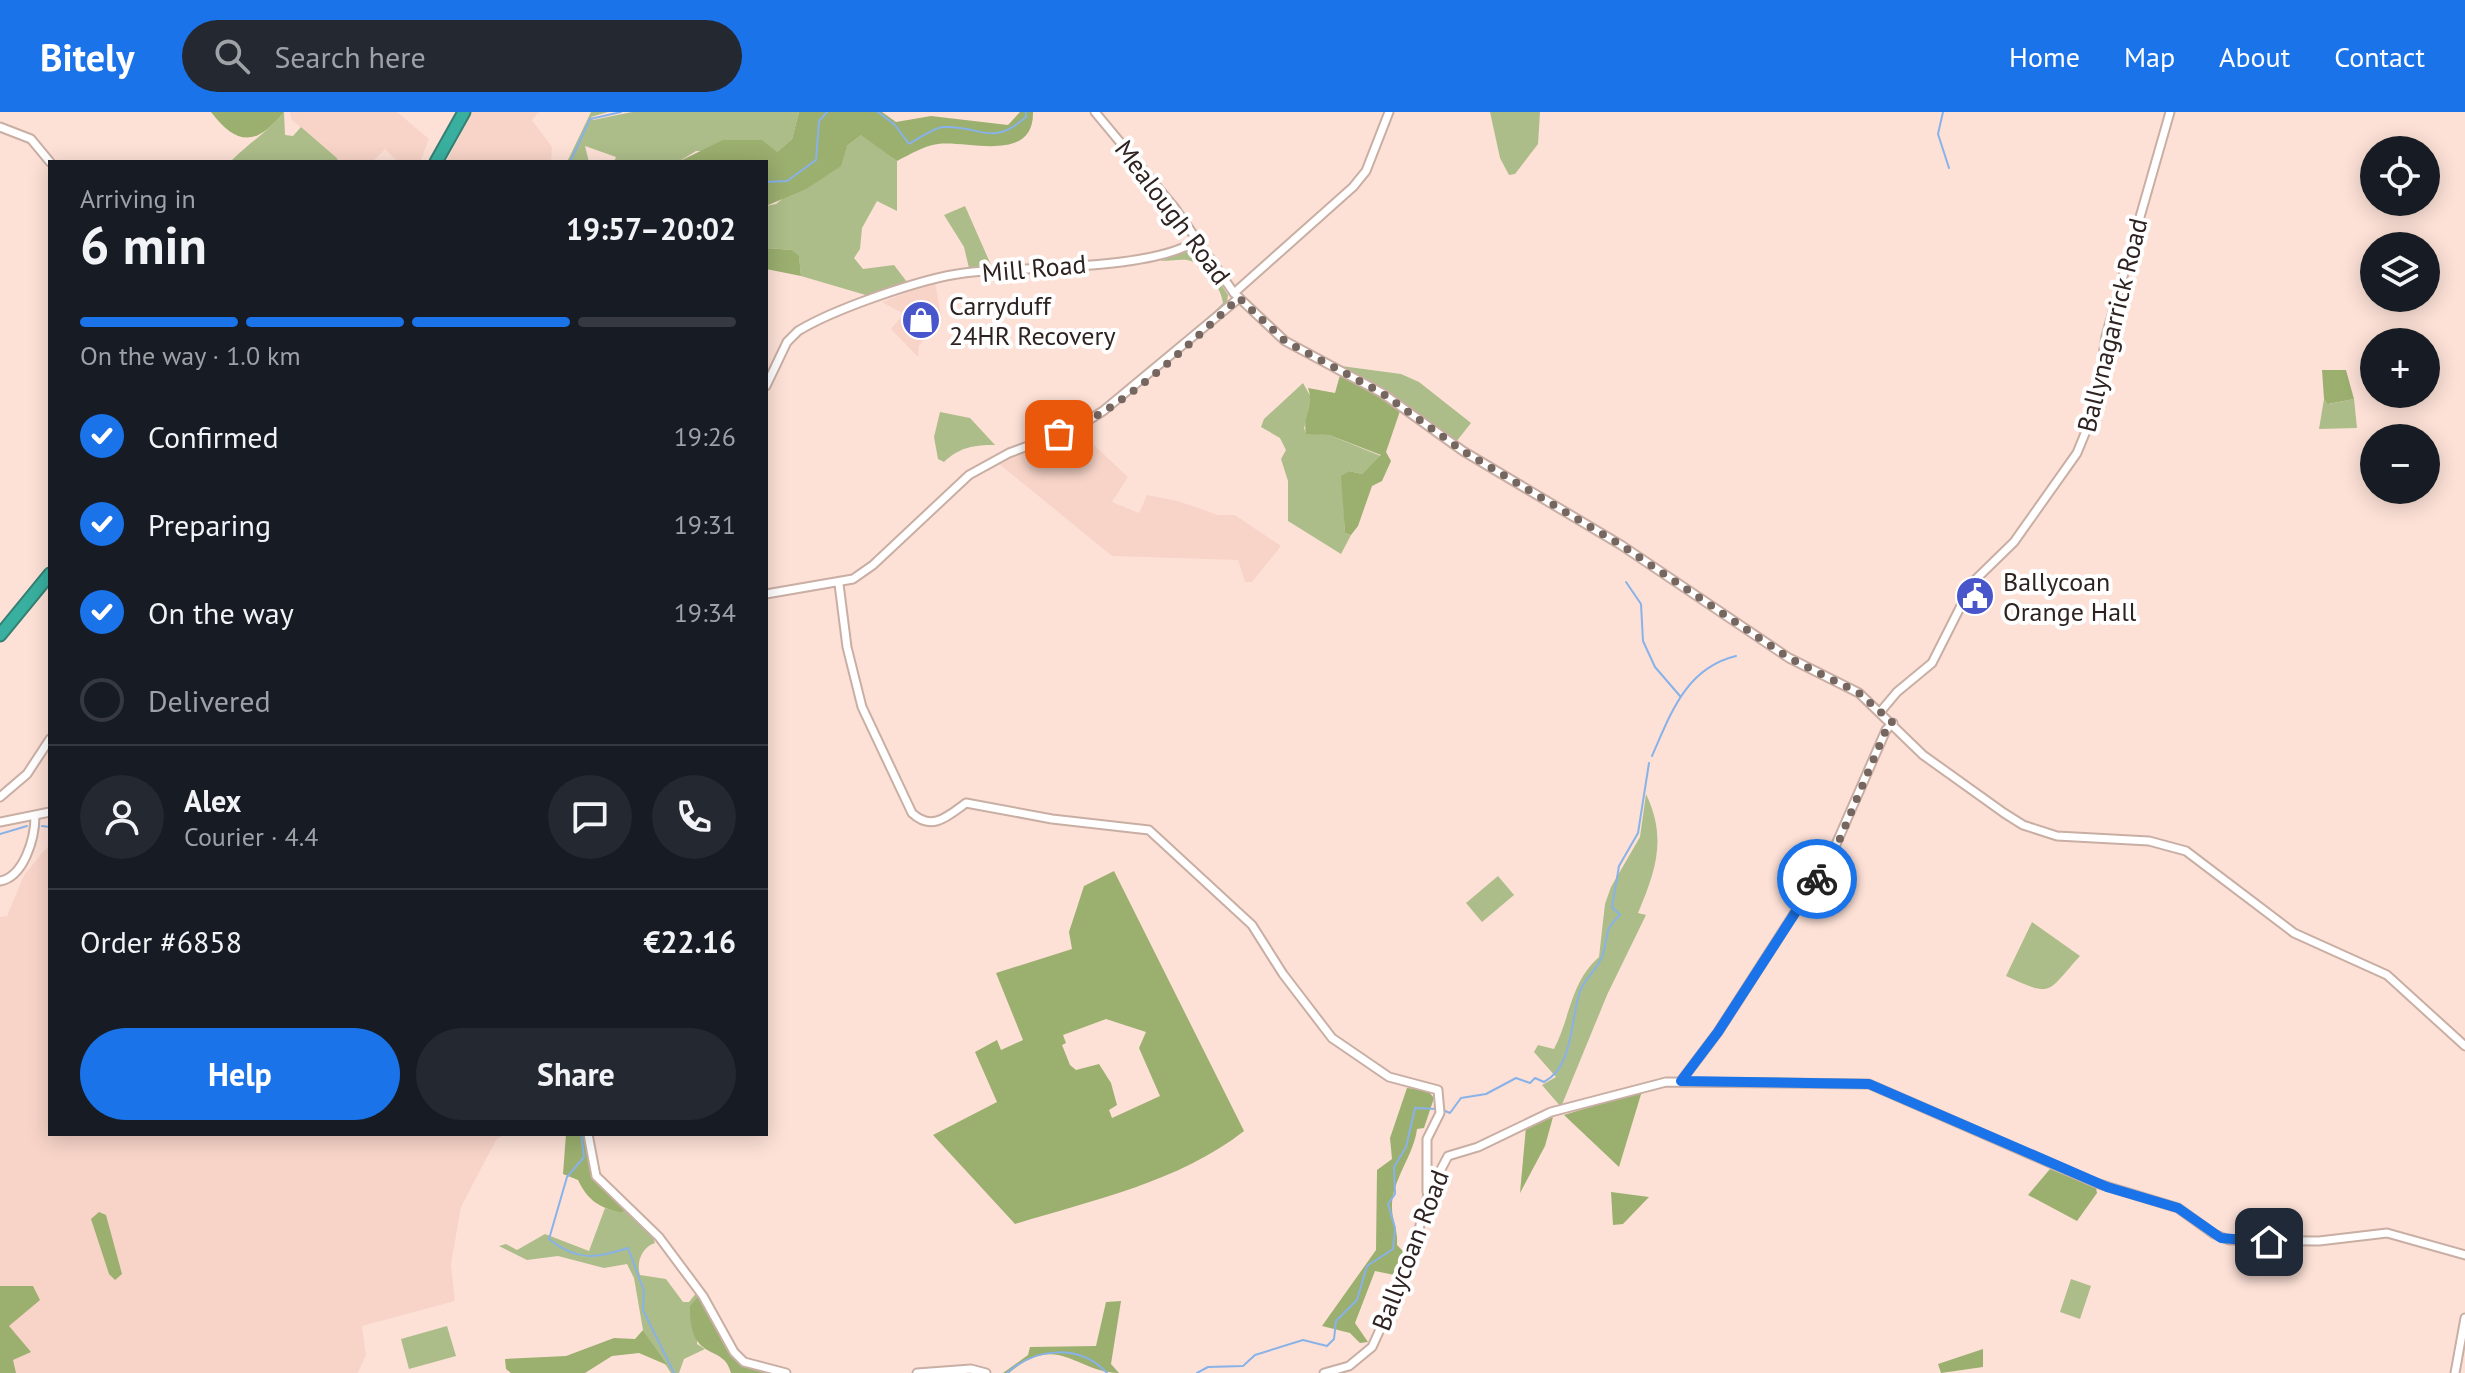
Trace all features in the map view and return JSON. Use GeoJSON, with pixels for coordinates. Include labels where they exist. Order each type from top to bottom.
{"type":"FeatureCollection","features":[{"type":"Feature","properties":{"kind":"highway"},"geometry":{"type":"LineString","coordinates":[[437,160],[464,112]]}},
{"type":"Feature","properties":{"kind":"highway"},"geometry":{"type":"LineString","coordinates":[[0,635],[48,582]]}},
{"type":"Feature","properties":{"kind":"street","name":"Mealough Road"},"geometry":{"type":"LineString","coordinates":[[1095,112],[1197,240],[1236,296],[1285,341],[1382,393],[1463,451],[1621,545],[1789,658],[1848,687],[1881,711],[1923,755],[2023,825],[2057,836],[2149,841],[2186,851],[2294,933],[2387,975],[2465,1046]]}},
{"type":"Feature","properties":{"kind":"street"},"geometry":{"type":"LineString","coordinates":[[768,594],[839,584],[873,565],[969,475],[1009,453],[1076,428],[1103,411],[1236,296],[1353,187],[1366,171],[1389,112]]}},
{"type":"Feature","properties":{"kind":"street","name":"Ballynagarrick Road"},"geometry":{"type":"LineString","coordinates":[[1881,711],[1897,692],[1932,663],[1973,582],[2014,542],[2077,453],[2095,409],[2109,323],[2170,112]]}},
{"type":"Feature","properties":{"kind":"street"},"geometry":{"type":"LineString","coordinates":[[0,127],[36,143],[49,160]]}},
{"type":"Feature","properties":{"kind":"street","name":"Mill Road"},"geometry":{"type":"LineString","coordinates":[[768,382],[787,342],[798,331],[922,282],[966,273],[1161,257],[1197,240]]}},
{"type":"Feature","properties":{"kind":"street"},"geometry":{"type":"LineString","coordinates":[[839,584],[847,647],[862,707],[916,818],[936,823],[966,803],[1052,819],[1149,830],[1252,925],[1281,972],[1332,1038],[1389,1077],[1438,1090],[1440,1110],[1427,1139],[1428,1194]]}},
{"type":"Feature","properties":{"kind":"street"},"geometry":{"type":"LineString","coordinates":[[1681,1081],[1718,1032],[1830,858],[1886,730],[1893,723]]}},
{"type":"Feature","properties":{"kind":"street"},"geometry":{"type":"LineString","coordinates":[[0,797],[27,774],[48,742]]}},
{"type":"Feature","properties":{"kind":"street"},"geometry":{"type":"LineString","coordinates":[[0,822],[48,813]]}},
{"type":"Feature","properties":{"kind":"street"},"geometry":{"type":"LineString","coordinates":[[0,881],[10,879],[18,870],[31,841],[35,816]]}},
{"type":"Feature","properties":{"kind":"street","name":"Ballycoan Road"},"geometry":{"type":"LineString","coordinates":[[1324,1373],[1349,1366],[1372,1347],[1410,1264],[1428,1194],[1442,1162],[1551,1112],[1681,1081],[1869,1084],[2107,1187],[2178,1208],[2214,1234],[2229,1240],[2319,1241],[2387,1233],[2465,1255]]}},
{"type":"Feature","properties":{"kind":"street"},"geometry":{"type":"LineString","coordinates":[[588,1136],[596,1176],[657,1234],[703,1296],[734,1352],[744,1362],[786,1373]]}},
{"type":"Feature","properties":{"kind":"street"},"geometry":{"type":"LineString","coordinates":[[2455,1373],[2465,1318]]}},
{"type":"Feature","properties":{"kind":"street"},"geometry":{"type":"LineString","coordinates":[[917,1373],[971,1369],[986,1373]]}},
{"type":"Feature","properties":{"kind":"shaded area"},"geometry":{"type":"Polygon","coordinates":[[[290,112],[397,112],[429,139],[421,160],[396,160],[385,149],[374,160],[340,160],[291,119],[290,112]]]}},
{"type":"Feature","properties":{"kind":"shaded area"},"geometry":{"type":"Polygon","coordinates":[[[472,112],[539,112],[532,120],[552,147],[551,160],[447,160],[472,112]]]}},
{"type":"Feature","properties":{"kind":"shaded area"},"geometry":{"type":"Polygon","coordinates":[[[935,282],[941,315],[919,346],[918,357],[891,329],[904,314],[882,302],[935,282]]]}},
{"type":"Feature","properties":{"kind":"shaded area"},"geometry":{"type":"Polygon","coordinates":[[[1078,430],[1128,477],[1112,502],[1139,513],[1147,495],[1178,501],[1218,515],[1235,515],[1281,546],[1252,582],[1245,582],[1238,560],[1112,556],[998,463],[1078,430]]]}},
{"type":"Feature","properties":{"kind":"shaded area"},"geometry":{"type":"Polygon","coordinates":[[[48,846],[48,1136],[501,1136],[496,1140],[461,1207],[451,1264],[455,1301],[362,1326],[366,1355],[358,1373],[0,1373],[0,917],[7,916],[24,875],[48,846]]]}},
{"type":"Feature","properties":{"kind":"green space"},"geometry":{"type":"Polygon","coordinates":[[[211,112],[284,112],[265,131],[248,138],[230,132],[211,112]]]}},
{"type":"Feature","properties":{"kind":"green space"},"geometry":{"type":"Polygon","coordinates":[[[284,112],[285,135],[293,136],[301,127],[338,159],[232,160],[284,112]]]}},
{"type":"Feature","properties":{"kind":"green space"},"geometry":{"type":"Polygon","coordinates":[[[591,112],[608,112],[591,117],[593,120],[632,112],[799,112],[792,139],[777,152],[696,151],[681,160],[615,160],[616,157],[585,146],[588,160],[568,160],[591,112]]]}},
{"type":"Feature","properties":{"kind":"green space"},"geometry":{"type":"Polygon","coordinates":[[[799,112],[882,112],[896,122],[931,116],[1008,125],[1020,112],[1033,112],[1030,128],[1023,138],[1011,144],[938,144],[922,148],[897,161],[861,135],[847,146],[841,166],[806,189],[768,205],[768,160],[682,160],[723,140],[762,140],[777,152],[792,139],[799,112]]]}},
{"type":"Feature","properties":{"kind":"green space"},"geometry":{"type":"Polygon","coordinates":[[[1490,112],[1540,112],[1538,144],[1515,174],[1509,175],[1500,158],[1490,112]]]}},
{"type":"Feature","properties":{"kind":"green space"},"geometry":{"type":"Polygon","coordinates":[[[862,134],[897,161],[897,211],[877,201],[862,228],[860,249],[854,258],[863,269],[894,265],[907,282],[869,296],[801,276],[799,257],[792,250],[768,248],[768,206],[776,204],[862,134]]]}},
{"type":"Feature","properties":{"kind":"green space"},"geometry":{"type":"Polygon","coordinates":[[[965,206],[991,265],[969,268],[964,247],[944,215],[965,206]]]}},
{"type":"Feature","properties":{"kind":"green space"},"geometry":{"type":"Polygon","coordinates":[[[768,248],[792,250],[799,256],[801,276],[768,269],[768,248]]]}},
{"type":"Feature","properties":{"kind":"green space"},"geometry":{"type":"Polygon","coordinates":[[[1193,249],[1200,252],[1228,295],[1227,303],[1184,341],[1223,303],[1215,283],[1200,266],[1187,260],[1160,261],[1193,249]]]}},
{"type":"Feature","properties":{"kind":"green space"},"geometry":{"type":"Polygon","coordinates":[[[1341,366],[1401,374],[1419,382],[1471,423],[1456,442],[1371,382],[1341,366]]]}},
{"type":"Feature","properties":{"kind":"green space"},"geometry":{"type":"Polygon","coordinates":[[[2322,370],[2346,370],[2354,399],[2328,404],[2324,399],[2322,370]]]}},
{"type":"Feature","properties":{"kind":"green space"},"geometry":{"type":"Polygon","coordinates":[[[1340,375],[1363,385],[1400,411],[1386,452],[1391,461],[1382,481],[1372,486],[1358,526],[1351,535],[1345,533],[1341,476],[1349,471],[1362,474],[1381,455],[1329,435],[1306,434],[1305,428],[1310,401],[1308,388],[1335,393],[1340,375]]]}},
{"type":"Feature","properties":{"kind":"green space"},"geometry":{"type":"Polygon","coordinates":[[[1303,383],[1313,401],[1304,428],[1306,433],[1329,435],[1381,456],[1362,474],[1349,471],[1342,476],[1345,533],[1351,535],[1341,554],[1288,521],[1288,481],[1281,459],[1286,450],[1280,438],[1261,427],[1264,419],[1303,383]]]}},
{"type":"Feature","properties":{"kind":"green space"},"geometry":{"type":"Polygon","coordinates":[[[2324,399],[2329,404],[2354,399],[2357,428],[2319,429],[2324,399]]]}},
{"type":"Feature","properties":{"kind":"green space"},"geometry":{"type":"Polygon","coordinates":[[[940,412],[970,418],[995,445],[968,448],[944,462],[938,459],[934,437],[940,412]]]}},
{"type":"Feature","properties":{"kind":"green space"},"geometry":{"type":"Polygon","coordinates":[[[1646,794],[1656,825],[1657,854],[1638,913],[1646,915],[1607,995],[1561,1107],[1542,1085],[1556,1077],[1534,1052],[1538,1045],[1554,1049],[1576,989],[1599,957],[1605,904],[1611,887],[1640,837],[1646,794]]]}},
{"type":"Feature","properties":{"kind":"green space"},"geometry":{"type":"Polygon","coordinates":[[[1114,871],[1244,1131],[1219,1149],[1164,1177],[1015,1224],[933,1135],[997,1102],[975,1052],[997,1040],[1001,1050],[1023,1040],[996,973],[1072,949],[1069,932],[1084,886],[1114,871]],[[1106,1019],[1063,1035],[1066,1043],[1062,1045],[1070,1065],[1076,1070],[1099,1064],[1111,1083],[1117,1105],[1109,1110],[1112,1118],[1160,1096],[1139,1048],[1146,1032],[1106,1019]]]}},
{"type":"Feature","properties":{"kind":"green space"},"geometry":{"type":"Polygon","coordinates":[[[1498,876],[1514,895],[1482,922],[1466,903],[1498,876]]]}},
{"type":"Feature","properties":{"kind":"green space"},"geometry":{"type":"Polygon","coordinates":[[[2032,922],[2080,956],[2048,988],[2033,987],[2006,976],[2032,922]]]}},
{"type":"Feature","properties":{"kind":"green space"},"geometry":{"type":"Polygon","coordinates":[[[1407,1088],[1427,1090],[1434,1098],[1424,1128],[1417,1129],[1393,1198],[1397,1245],[1408,1256],[1399,1276],[1375,1271],[1355,1323],[1368,1342],[1360,1343],[1350,1333],[1322,1326],[1376,1250],[1377,1170],[1392,1159],[1390,1138],[1407,1088]]]}},
{"type":"Feature","properties":{"kind":"green space"},"geometry":{"type":"Polygon","coordinates":[[[1642,1091],[1619,1167],[1564,1115],[1642,1091]]]}},
{"type":"Feature","properties":{"kind":"green space"},"geometry":{"type":"Polygon","coordinates":[[[1553,1117],[1545,1146],[1520,1193],[1526,1127],[1553,1117]]]}},
{"type":"Feature","properties":{"kind":"green space"},"geometry":{"type":"Polygon","coordinates":[[[566,1136],[586,1136],[593,1177],[629,1209],[621,1213],[600,1205],[590,1198],[578,1180],[563,1174],[566,1136]]]}},
{"type":"Feature","properties":{"kind":"green space"},"geometry":{"type":"Polygon","coordinates":[[[2050,1169],[2096,1188],[2097,1193],[2077,1221],[2028,1195],[2050,1169]]]}},
{"type":"Feature","properties":{"kind":"green space"},"geometry":{"type":"Polygon","coordinates":[[[1611,1192],[1649,1197],[1623,1224],[1613,1225],[1611,1192]]]}},
{"type":"Feature","properties":{"kind":"green space"},"geometry":{"type":"Polygon","coordinates":[[[605,1208],[621,1213],[629,1209],[649,1227],[655,1243],[641,1256],[640,1275],[666,1279],[683,1302],[689,1302],[697,1292],[700,1295],[697,1344],[705,1349],[684,1359],[679,1373],[671,1373],[643,1330],[634,1278],[627,1264],[604,1268],[558,1256],[527,1260],[499,1246],[506,1244],[517,1250],[545,1234],[589,1251],[605,1208]]]}},
{"type":"Feature","properties":{"kind":"green space"},"geometry":{"type":"Polygon","coordinates":[[[99,1212],[106,1215],[122,1274],[115,1280],[109,1274],[91,1219],[99,1212]]]}},
{"type":"Feature","properties":{"kind":"green space"},"geometry":{"type":"Polygon","coordinates":[[[2071,1279],[2091,1286],[2080,1319],[2060,1312],[2071,1279]]]}},
{"type":"Feature","properties":{"kind":"green space"},"geometry":{"type":"Polygon","coordinates":[[[0,1286],[33,1286],[40,1300],[9,1326],[31,1352],[13,1360],[16,1373],[0,1373],[0,1286]]]}},
{"type":"Feature","properties":{"kind":"green space"},"geometry":{"type":"Polygon","coordinates":[[[700,1295],[743,1363],[774,1373],[731,1373],[722,1358],[701,1345],[691,1325],[690,1306],[700,1295]]]}},
{"type":"Feature","properties":{"kind":"green space"},"geometry":{"type":"Polygon","coordinates":[[[1121,1301],[1111,1364],[1119,1373],[1104,1371],[1066,1357],[1041,1355],[1009,1373],[1003,1373],[1028,1355],[1030,1347],[1096,1346],[1106,1302],[1121,1301]]]}},
{"type":"Feature","properties":{"kind":"green space"},"geometry":{"type":"Polygon","coordinates":[[[447,1326],[456,1356],[409,1369],[401,1339],[447,1326]]]}},
{"type":"Feature","properties":{"kind":"green space"},"geometry":{"type":"Polygon","coordinates":[[[643,1330],[667,1365],[639,1353],[612,1356],[585,1373],[511,1373],[506,1369],[505,1359],[566,1356],[614,1338],[635,1339],[643,1330]]]}},
{"type":"Feature","properties":{"kind":"green space"},"geometry":{"type":"Polygon","coordinates":[[[1983,1349],[1983,1367],[1941,1373],[1938,1364],[1983,1349]]]}},
{"type":"Feature","properties":{"kind":"waterway"},"geometry":{"type":"LineString","coordinates":[[571,160],[590,119],[621,112]]}},
{"type":"Feature","properties":{"kind":"waterway"},"geometry":{"type":"LineString","coordinates":[[768,182],[787,181],[816,160],[819,121],[827,112]]}},
{"type":"Feature","properties":{"kind":"waterway"},"geometry":{"type":"LineString","coordinates":[[878,112],[895,125],[909,144],[943,127],[986,133],[1004,131],[1026,117],[1026,112]]}},
{"type":"Feature","properties":{"kind":"waterway"},"geometry":{"type":"LineString","coordinates":[[1943,112],[1938,134],[1949,168]]}},
{"type":"Feature","properties":{"kind":"waterway"},"geometry":{"type":"LineString","coordinates":[[1626,582],[1641,604],[1643,641],[1655,667],[1680,696]]}},
{"type":"Feature","properties":{"kind":"waterway"},"geometry":{"type":"LineString","coordinates":[[1652,756],[1682,694],[1692,682],[1719,662],[1736,656]]}},
{"type":"Feature","properties":{"kind":"waterway"},"geometry":{"type":"LineString","coordinates":[[1443,1110],[1450,1113],[1461,1098],[1486,1094],[1516,1078],[1530,1083],[1535,1078],[1544,1082],[1561,1065],[1570,1042],[1580,991],[1601,959],[1609,929],[1620,915],[1612,907],[1619,866],[1638,833],[1649,763]]}},
{"type":"Feature","properties":{"kind":"waterway"},"geometry":{"type":"LineString","coordinates":[[0,834],[27,826]]}},
{"type":"Feature","properties":{"kind":"waterway"},"geometry":{"type":"LineString","coordinates":[[42,826],[48,827]]}},
{"type":"Feature","properties":{"kind":"waterway"},"geometry":{"type":"LineString","coordinates":[[1197,1373],[1208,1367],[1243,1366],[1255,1355],[1303,1340],[1327,1346],[1334,1339],[1336,1321],[1357,1300],[1367,1266],[1393,1249],[1395,1228],[1388,1204],[1395,1194],[1394,1167],[1406,1147],[1415,1108],[1436,1109]]}},
{"type":"Feature","properties":{"kind":"waterway"},"geometry":{"type":"LineString","coordinates":[[581,1136],[584,1157],[567,1177],[549,1239],[578,1255],[597,1256],[628,1248],[644,1291],[643,1310],[674,1373]]}},
{"type":"Feature","properties":{"kind":"waterway"},"geometry":{"type":"LineString","coordinates":[[1007,1373],[1031,1358],[1058,1352],[1084,1357],[1107,1373]]}},
{"type":"Feature","properties":{"kind":"way so far"},"geometry":{"type":"LineString","coordinates":[[1059,434],[1076,428],[1128,393],[1239,298],[1285,341],[1382,393],[1463,451],[1621,545],[1789,658],[1859,693],[1893,723],[1886,730],[1839,841],[1817,879]]}},
{"type":"Feature","properties":{"kind":"place","name":"Carryduff 24HR Recovery"},"geometry":{"type":"Point","coordinates":[921,320]}},
{"type":"Feature","properties":{"kind":"place","name":"Ballycoan Orange Hall"},"geometry":{"type":"Point","coordinates":[1975,596]}},
{"type":"Feature","properties":{"kind":"route"},"geometry":{"type":"LineString","coordinates":[[1817,879],[1718,1032],[1681,1081],[1869,1084],[2107,1187],[2178,1208],[2221,1238],[2269,1242]]}}]}
